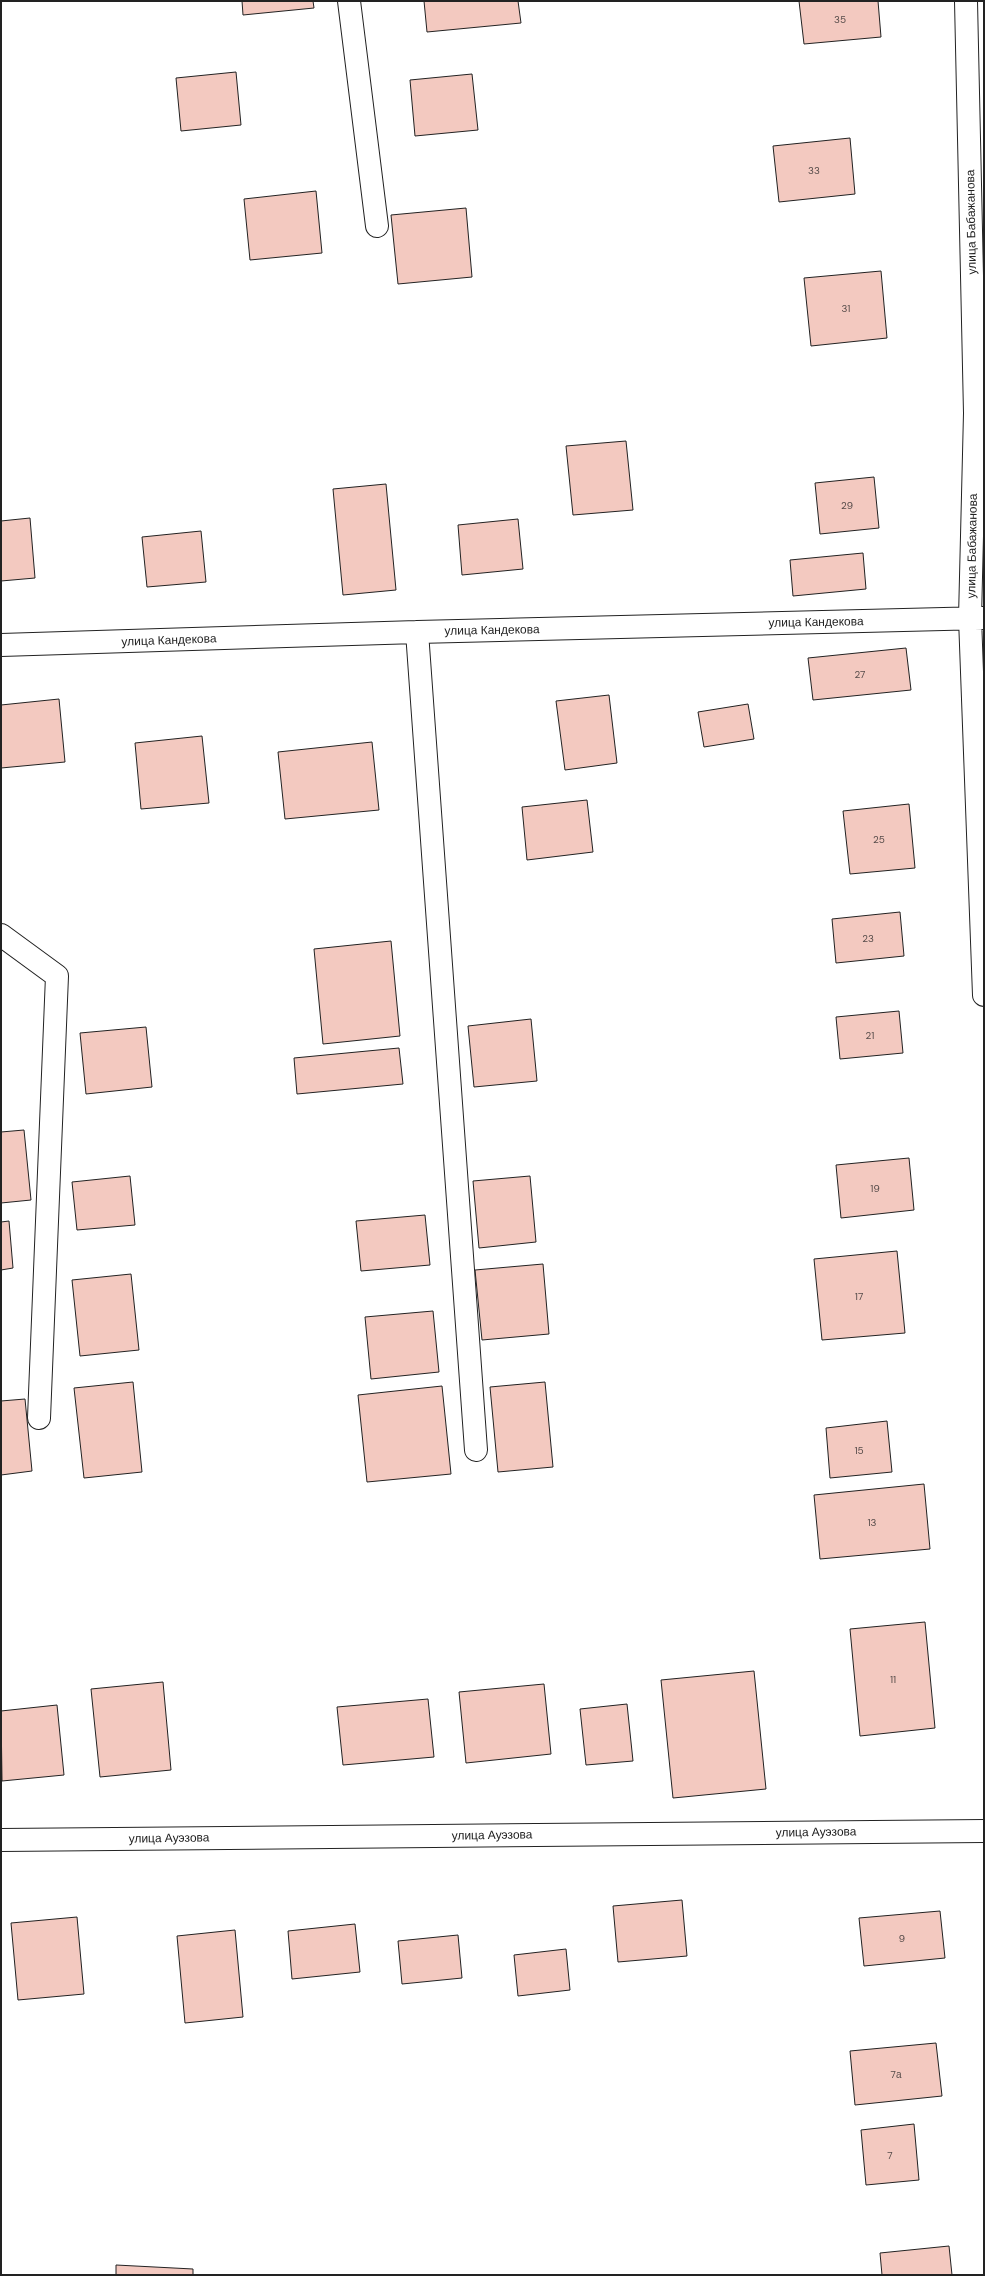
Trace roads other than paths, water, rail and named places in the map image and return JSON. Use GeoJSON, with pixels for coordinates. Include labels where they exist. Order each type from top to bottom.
{"type":"FeatureCollection","features":[{"type":"Feature","properties":{"kind":"street"},"geometry":{"type":"LineString","coordinates":[[349,1],[377,226]]}},
{"type":"Feature","properties":{"kind":"street","name":"улица Бабажанова"},"geometry":{"type":"LineString","coordinates":[[966,1],[975,413],[984,995]]}},
{"type":"Feature","properties":{"kind":"street","name":"улица Кандекова"},"geometry":{"type":"LineString","coordinates":[[1,645],[417,632],[977,618]]}},
{"type":"Feature","properties":{"kind":"street"},"geometry":{"type":"LineString","coordinates":[[417,632],[476,1450]]}},
{"type":"Feature","properties":{"kind":"street"},"geometry":{"type":"LineString","coordinates":[[1,935],[57,976],[39,1418]]}},
{"type":"Feature","properties":{"kind":"street","name":"улица Ауэзова"},"geometry":{"type":"LineString","coordinates":[[1,1840],[984,1831]]}}]}
